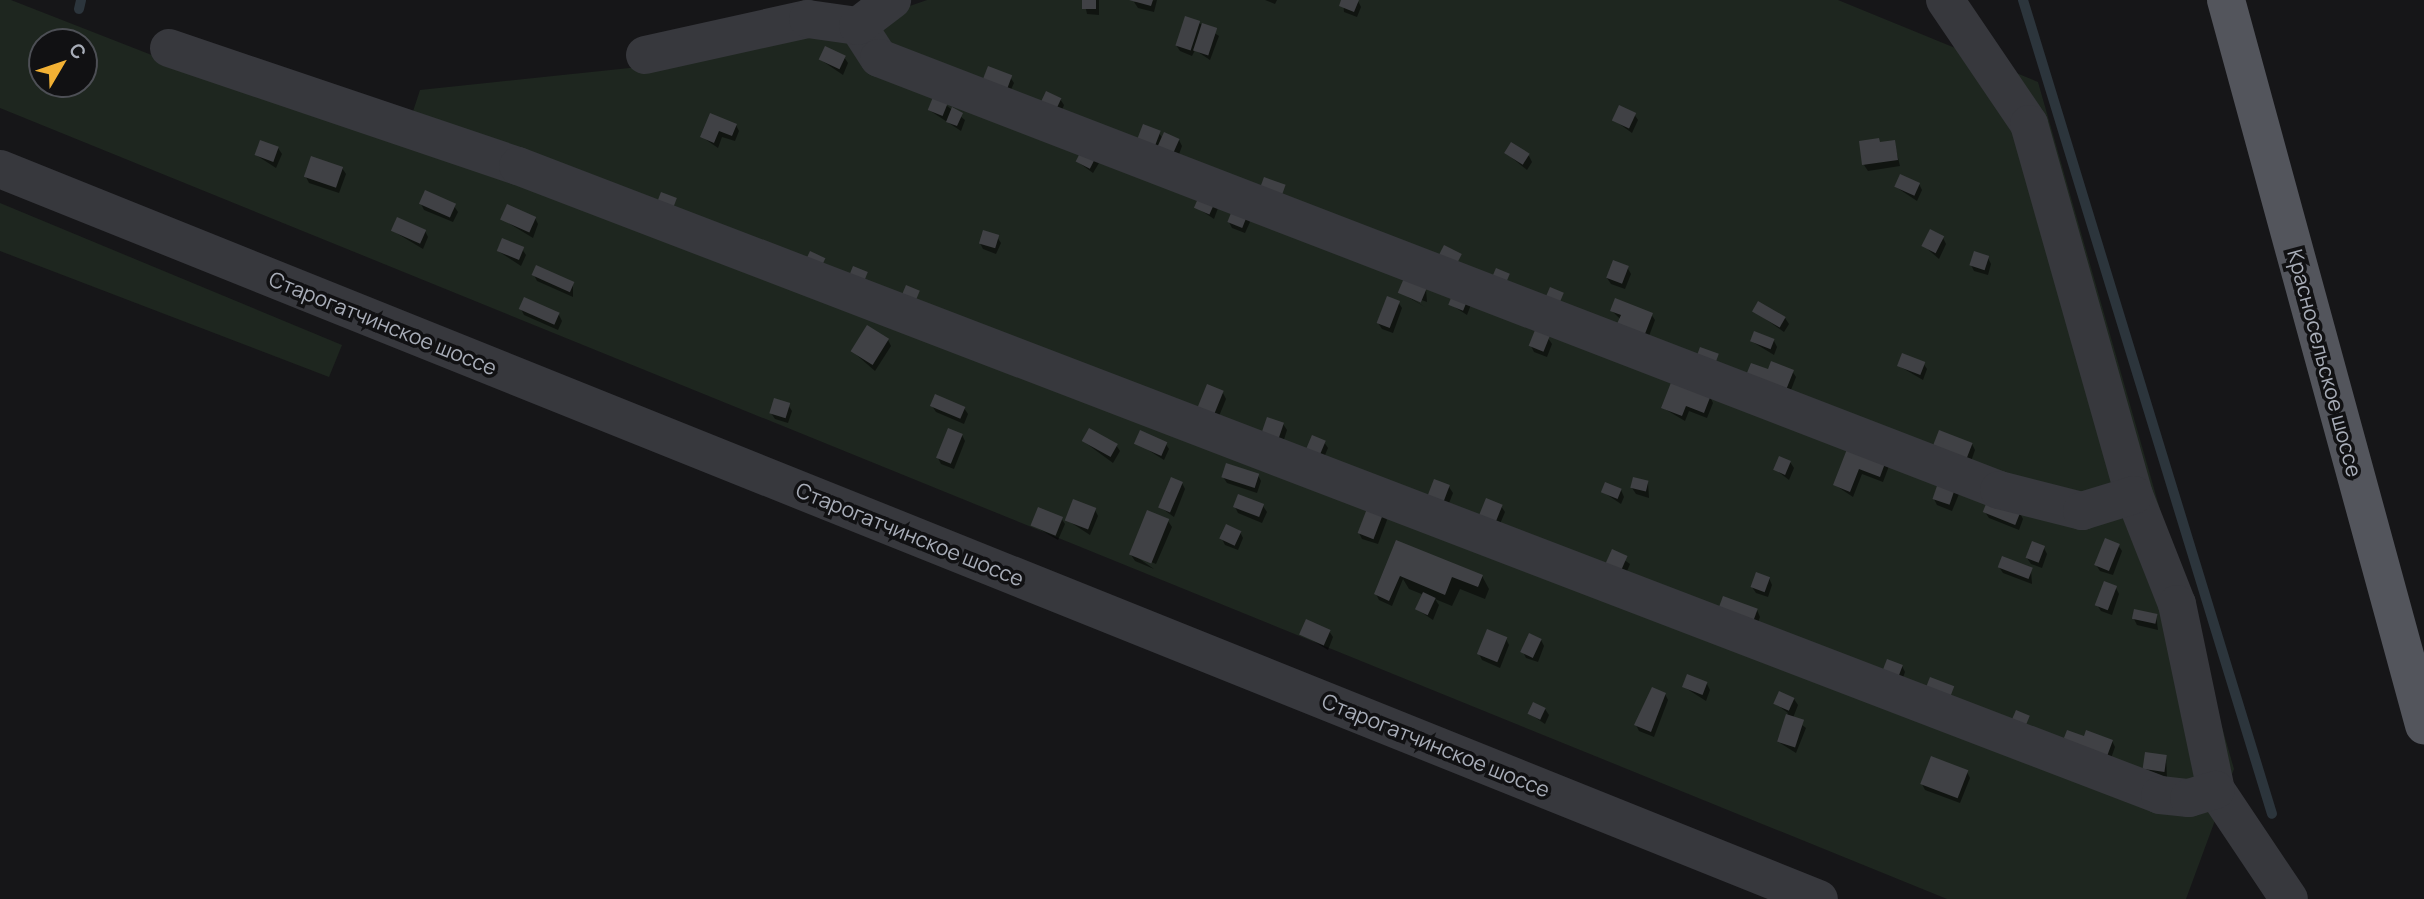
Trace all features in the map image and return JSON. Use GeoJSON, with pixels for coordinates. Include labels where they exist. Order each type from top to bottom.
{"type":"FeatureCollection","features":[{"type":"Feature","properties":{"kind":"main road","name":"Красносельское шоссе"},"geometry":{"type":"LineString","coordinates":[[2225,0],[2424,725]]}},
{"type":"Feature","properties":{"kind":"street"},"geometry":{"type":"LineString","coordinates":[[645,55],[808,19],[858,26],[892,0]]}},
{"type":"Feature","properties":{"kind":"street"},"geometry":{"type":"LineString","coordinates":[[1945,0],[2029,124],[2134,495],[2177,604],[2216,790],[2289,899]]}},
{"type":"Feature","properties":{"kind":"street"},"geometry":{"type":"LineString","coordinates":[[858,26],[879,58],[1999,490],[2082,511],[2134,495]]}},
{"type":"Feature","properties":{"kind":"street"},"geometry":{"type":"LineString","coordinates":[[169,48],[518,166],[2160,795],[2189,798],[2216,790]]}},
{"type":"Feature","properties":{"kind":"street","name":"Старогатчинское шоссе"},"geometry":{"type":"LineString","coordinates":[[0,169],[1819,899]]}},
{"type":"Feature","properties":{"kind":"shaded area"},"geometry":{"type":"Polygon","coordinates":[[[0,0],[11,0],[83,28],[28,28],[28,98],[98,98],[98,34],[190,70],[402,145],[420,90],[677,63],[835,32],[927,0],[1838,0],[2038,82],[2234,769],[2186,899],[1947,899],[0,108],[0,0]]]}},
{"type":"Feature","properties":{"kind":"shaded area"},"geometry":{"type":"Polygon","coordinates":[[[0,203],[342,345],[329,377],[0,251],[0,203]]]}},
{"type":"Feature","properties":{"kind":"building"},"geometry":{"type":"Polygon","coordinates":[[[1082,0],[1096,0],[1096,9],[1082,9],[1082,0]]]}},
{"type":"Feature","properties":{"kind":"building"},"geometry":{"type":"Polygon","coordinates":[[[1129,0],[1153,0],[1151,6],[1129,0]]]}},
{"type":"Feature","properties":{"kind":"building"},"geometry":{"type":"Polygon","coordinates":[[[1341,0],[1359,0],[1354,12],[1339,6],[1341,0]]]}},
{"type":"Feature","properties":{"kind":"building"},"geometry":{"type":"Polygon","coordinates":[[[1185,16],[1200,21],[1191,50],[1175,45],[1185,16]]]}},
{"type":"Feature","properties":{"kind":"building"},"geometry":{"type":"Polygon","coordinates":[[[1202,23],[1217,28],[1208,56],[1193,51],[1202,23]]]}},
{"type":"Feature","properties":{"kind":"building"},"geometry":{"type":"Polygon","coordinates":[[[825,46],[846,56],[840,69],[819,60],[825,46]]]}},
{"type":"Feature","properties":{"kind":"building"},"geometry":{"type":"Polygon","coordinates":[[[988,66],[1012,75],[1006,91],[982,82],[988,66]]]}},
{"type":"Feature","properties":{"kind":"building"},"geometry":{"type":"Polygon","coordinates":[[[1046,91],[1061,98],[1054,114],[1038,107],[1046,91]]]}},
{"type":"Feature","properties":{"kind":"building"},"geometry":{"type":"Polygon","coordinates":[[[933,97],[948,103],[943,116],[928,110],[933,97]]]}},
{"type":"Feature","properties":{"kind":"building"},"geometry":{"type":"Polygon","coordinates":[[[1619,105],[1636,113],[1629,128],[1612,120],[1619,105]]]}},
{"type":"Feature","properties":{"kind":"building"},"geometry":{"type":"Polygon","coordinates":[[[952,107],[963,113],[957,126],[946,122],[952,107]]]}},
{"type":"Feature","properties":{"kind":"building"},"geometry":{"type":"Polygon","coordinates":[[[710,113],[737,124],[732,136],[719,131],[714,143],[700,137],[710,113]]]}},
{"type":"Feature","properties":{"kind":"building"},"geometry":{"type":"Polygon","coordinates":[[[1143,124],[1161,131],[1155,146],[1137,139],[1143,124]]]}},
{"type":"Feature","properties":{"kind":"building"},"geometry":{"type":"Polygon","coordinates":[[[1164,132],[1180,139],[1173,154],[1157,148],[1164,132]]]}},
{"type":"Feature","properties":{"kind":"building"},"geometry":{"type":"Polygon","coordinates":[[[1879,138],[1880,142],[1895,140],[1898,160],[1862,165],[1859,141],[1879,138]]]}},
{"type":"Feature","properties":{"kind":"building"},"geometry":{"type":"Polygon","coordinates":[[[260,140],[279,147],[273,162],[255,155],[260,140]]]}},
{"type":"Feature","properties":{"kind":"building"},"geometry":{"type":"Polygon","coordinates":[[[1511,142],[1530,154],[1523,165],[1504,153],[1511,142]]]}},
{"type":"Feature","properties":{"kind":"building"},"geometry":{"type":"Polygon","coordinates":[[[1082,149],[1096,156],[1090,169],[1076,161],[1082,149]]]}},
{"type":"Feature","properties":{"kind":"building"},"geometry":{"type":"Polygon","coordinates":[[[311,156],[343,167],[336,188],[304,177],[311,156]]]}},
{"type":"Feature","properties":{"kind":"building"},"geometry":{"type":"Polygon","coordinates":[[[1900,174],[1920,183],[1914,196],[1894,187],[1900,174]]]}},
{"type":"Feature","properties":{"kind":"building"},"geometry":{"type":"Polygon","coordinates":[[[1264,177],[1286,185],[1280,200],[1259,192],[1264,177]]]}},
{"type":"Feature","properties":{"kind":"building"},"geometry":{"type":"Polygon","coordinates":[[[425,190],[456,204],[450,218],[419,204],[425,190]]]}},
{"type":"Feature","properties":{"kind":"building"},"geometry":{"type":"Polygon","coordinates":[[[661,192],[677,198],[672,211],[656,205],[661,192]]]}},
{"type":"Feature","properties":{"kind":"building"},"geometry":{"type":"Polygon","coordinates":[[[1200,194],[1216,201],[1209,215],[1194,208],[1200,194]]]}},
{"type":"Feature","properties":{"kind":"building"},"geometry":{"type":"Polygon","coordinates":[[[507,204],[536,217],[529,233],[500,220],[507,204]]]}},
{"type":"Feature","properties":{"kind":"building"},"geometry":{"type":"Polygon","coordinates":[[[1233,208],[1248,214],[1242,228],[1227,222],[1233,208]]]}},
{"type":"Feature","properties":{"kind":"building"},"geometry":{"type":"Polygon","coordinates":[[[397,217],[426,230],[420,244],[391,231],[397,217]]]}},
{"type":"Feature","properties":{"kind":"building"},"geometry":{"type":"Polygon","coordinates":[[[1930,229],[1944,236],[1936,253],[1921,246],[1930,229]]]}},
{"type":"Feature","properties":{"kind":"building"},"geometry":{"type":"Polygon","coordinates":[[[983,230],[999,235],[995,248],[979,243],[983,230]]]}},
{"type":"Feature","properties":{"kind":"building"},"geometry":{"type":"Polygon","coordinates":[[[502,238],[524,247],[519,260],[497,251],[502,238]]]}},
{"type":"Feature","properties":{"kind":"building"},"geometry":{"type":"Polygon","coordinates":[[[1444,245],[1462,254],[1454,269],[1436,260],[1444,245]]]}},
{"type":"Feature","properties":{"kind":"building"},"geometry":{"type":"Polygon","coordinates":[[[810,251],[825,258],[819,271],[804,264],[810,251]]]}},
{"type":"Feature","properties":{"kind":"building"},"geometry":{"type":"Polygon","coordinates":[[[1974,251],[1989,256],[1985,270],[1969,265],[1974,251]]]}},
{"type":"Feature","properties":{"kind":"building"},"geometry":{"type":"Polygon","coordinates":[[[1613,260],[1629,266],[1622,284],[1606,278],[1613,260]]]}},
{"type":"Feature","properties":{"kind":"building"},"geometry":{"type":"Polygon","coordinates":[[[536,265],[574,282],[570,292],[532,275],[536,265]]]}},
{"type":"Feature","properties":{"kind":"building"},"geometry":{"type":"Polygon","coordinates":[[[853,266],[868,272],[863,285],[848,279],[853,266]]]}},
{"type":"Feature","properties":{"kind":"building"},"geometry":{"type":"Polygon","coordinates":[[[1496,268],[1510,274],[1504,288],[1490,282],[1496,268]]]}},
{"type":"Feature","properties":{"kind":"building"},"geometry":{"type":"Polygon","coordinates":[[[1404,278],[1427,288],[1421,302],[1398,293],[1404,278]]]}},
{"type":"Feature","properties":{"kind":"building"},"geometry":{"type":"Polygon","coordinates":[[[906,285],[920,291],[914,304],[901,298],[906,285]]]}},
{"type":"Feature","properties":{"kind":"building"},"geometry":{"type":"Polygon","coordinates":[[[1550,287],[1564,293],[1558,307],[1544,301],[1550,287]]]}},
{"type":"Feature","properties":{"kind":"building"},"geometry":{"type":"Polygon","coordinates":[[[1455,288],[1470,294],[1463,311],[1448,305],[1455,288]]]}},
{"type":"Feature","properties":{"kind":"building"},"geometry":{"type":"Polygon","coordinates":[[[1387,296],[1400,301],[1390,328],[1377,323],[1387,296]]]}},
{"type":"Feature","properties":{"kind":"building"},"geometry":{"type":"Polygon","coordinates":[[[524,297],[560,313],[554,325],[519,309],[524,297]]]}},
{"type":"Feature","properties":{"kind":"building"},"geometry":{"type":"Polygon","coordinates":[[[1615,298],[1653,313],[1643,339],[1615,328],[1621,315],[1610,311],[1615,298]]]}},
{"type":"Feature","properties":{"kind":"building"},"geometry":{"type":"Polygon","coordinates":[[[1758,301],[1786,317],[1780,327],[1752,311],[1758,301]]]}},
{"type":"Feature","properties":{"kind":"building"},"geometry":{"type":"Polygon","coordinates":[[[867,325],[889,339],[873,365],[851,351],[867,325]]]}},
{"type":"Feature","properties":{"kind":"building"},"geometry":{"type":"Polygon","coordinates":[[[1535,330],[1550,336],[1543,352],[1529,346],[1535,330]]]}},
{"type":"Feature","properties":{"kind":"building"},"geometry":{"type":"Polygon","coordinates":[[[1754,331],[1775,339],[1771,349],[1750,341],[1754,331]]]}},
{"type":"Feature","properties":{"kind":"building"},"geometry":{"type":"Polygon","coordinates":[[[1700,347],[1719,354],[1714,367],[1695,360],[1700,347]]]}},
{"type":"Feature","properties":{"kind":"building"},"geometry":{"type":"Polygon","coordinates":[[[1902,353],[1925,362],[1920,375],[1897,366],[1902,353]]]}},
{"type":"Feature","properties":{"kind":"building"},"geometry":{"type":"Polygon","coordinates":[[[1771,361],[1794,370],[1784,395],[1744,380],[1751,363],[1768,369],[1771,361]]]}},
{"type":"Feature","properties":{"kind":"building"},"geometry":{"type":"Polygon","coordinates":[[[1672,380],[1711,395],[1704,413],[1686,406],[1682,416],[1661,408],[1672,380]]]}},
{"type":"Feature","properties":{"kind":"building"},"geometry":{"type":"Polygon","coordinates":[[[1207,384],[1224,391],[1214,416],[1197,409],[1207,384]]]}},
{"type":"Feature","properties":{"kind":"building"},"geometry":{"type":"Polygon","coordinates":[[[935,394],[965,407],[960,419],[930,406],[935,394]]]}},
{"type":"Feature","properties":{"kind":"building"},"geometry":{"type":"Polygon","coordinates":[[[774,398],[790,403],[786,418],[769,413],[774,398]]]}},
{"type":"Feature","properties":{"kind":"building"},"geometry":{"type":"Polygon","coordinates":[[[1267,417],[1284,423],[1277,444],[1260,438],[1267,417]]]}},
{"type":"Feature","properties":{"kind":"building"},"geometry":{"type":"Polygon","coordinates":[[[948,428],[963,434],[951,464],[936,458],[948,428]]]}},
{"type":"Feature","properties":{"kind":"building"},"geometry":{"type":"Polygon","coordinates":[[[1089,428],[1118,444],[1111,457],[1082,441],[1089,428]]]}},
{"type":"Feature","properties":{"kind":"building"},"geometry":{"type":"Polygon","coordinates":[[[1140,430],[1167,442],[1161,456],[1134,444],[1140,430]]]}},
{"type":"Feature","properties":{"kind":"building"},"geometry":{"type":"Polygon","coordinates":[[[1939,430],[1973,443],[1964,464],[1931,451],[1939,430]]]}},
{"type":"Feature","properties":{"kind":"building"},"geometry":{"type":"Polygon","coordinates":[[[1312,435],[1326,441],[1319,457],[1305,451],[1312,435]]]}},
{"type":"Feature","properties":{"kind":"building"},"geometry":{"type":"Polygon","coordinates":[[[1849,444],[1887,458],[1880,477],[1859,469],[1850,492],[1833,485],[1849,444]]]}},
{"type":"Feature","properties":{"kind":"building"},"geometry":{"type":"Polygon","coordinates":[[[1779,456],[1791,461],[1785,475],[1773,470],[1779,456]]]}},
{"type":"Feature","properties":{"kind":"building"},"geometry":{"type":"Polygon","coordinates":[[[1226,463],[1259,474],[1255,488],[1221,477],[1226,463]]]}},
{"type":"Feature","properties":{"kind":"building"},"geometry":{"type":"Polygon","coordinates":[[[1171,477],[1183,482],[1170,512],[1158,507],[1171,477]]]}},
{"type":"Feature","properties":{"kind":"building"},"geometry":{"type":"Polygon","coordinates":[[[1633,477],[1649,481],[1646,492],[1630,488],[1633,477]]]}},
{"type":"Feature","properties":{"kind":"building"},"geometry":{"type":"Polygon","coordinates":[[[1434,479],[1450,485],[1442,506],[1426,500],[1434,479]]]}},
{"type":"Feature","properties":{"kind":"building"},"geometry":{"type":"Polygon","coordinates":[[[1939,480],[1956,486],[1950,505],[1932,499],[1939,480]]]}},
{"type":"Feature","properties":{"kind":"building"},"geometry":{"type":"Polygon","coordinates":[[[1605,482],[1622,489],[1618,499],[1601,492],[1605,482]]]}},
{"type":"Feature","properties":{"kind":"building"},"geometry":{"type":"Polygon","coordinates":[[[1238,494],[1264,504],[1259,517],[1233,507],[1238,494]]]}},
{"type":"Feature","properties":{"kind":"building"},"geometry":{"type":"Polygon","coordinates":[[[1486,498],[1503,505],[1494,526],[1477,519],[1486,498]]]}},
{"type":"Feature","properties":{"kind":"building"},"geometry":{"type":"Polygon","coordinates":[[[1073,499],[1096,508],[1088,529],[1065,520],[1073,499]]]}},
{"type":"Feature","properties":{"kind":"building"},"geometry":{"type":"Polygon","coordinates":[[[1988,499],[2020,512],[2015,525],[1983,512],[1988,499]]]}},
{"type":"Feature","properties":{"kind":"building"},"geometry":{"type":"Polygon","coordinates":[[[1368,506],[1384,512],[1373,539],[1358,533],[1368,506]]]}},
{"type":"Feature","properties":{"kind":"building"},"geometry":{"type":"Polygon","coordinates":[[[1038,507],[1063,517],[1056,536],[1031,526],[1038,507]]]}},
{"type":"Feature","properties":{"kind":"building"},"geometry":{"type":"Polygon","coordinates":[[[1147,510],[1169,519],[1151,563],[1129,555],[1147,510]]]}},
{"type":"Feature","properties":{"kind":"building"},"geometry":{"type":"Polygon","coordinates":[[[1226,524],[1241,531],[1235,546],[1219,539],[1226,524]]]}},
{"type":"Feature","properties":{"kind":"building"},"geometry":{"type":"Polygon","coordinates":[[[2105,538],[2120,544],[2109,571],[2094,565],[2105,538]]]}},
{"type":"Feature","properties":{"kind":"building"},"geometry":{"type":"Polygon","coordinates":[[[1396,540],[1483,575],[1478,587],[1452,577],[1445,595],[1400,576],[1389,601],[1374,594],[1396,540]]]}},
{"type":"Feature","properties":{"kind":"building"},"geometry":{"type":"Polygon","coordinates":[[[2032,541],[2045,546],[2039,563],[2026,558],[2032,541]]]}},
{"type":"Feature","properties":{"kind":"building"},"geometry":{"type":"Polygon","coordinates":[[[1612,549],[1628,556],[1619,576],[1603,569],[1612,549]]]}},
{"type":"Feature","properties":{"kind":"building"},"geometry":{"type":"Polygon","coordinates":[[[2002,556],[2033,568],[2029,579],[1998,567],[2002,556]]]}},
{"type":"Feature","properties":{"kind":"building"},"geometry":{"type":"Polygon","coordinates":[[[1756,572],[1770,577],[1765,592],[1751,587],[1756,572]]]}},
{"type":"Feature","properties":{"kind":"building"},"geometry":{"type":"Polygon","coordinates":[[[2104,581],[2117,586],[2108,610],[2095,605],[2104,581]]]}},
{"type":"Feature","properties":{"kind":"building"},"geometry":{"type":"Polygon","coordinates":[[[1423,592],[1436,598],[1428,615],[1415,609],[1423,592]]]}},
{"type":"Feature","properties":{"kind":"building"},"geometry":{"type":"Polygon","coordinates":[[[1723,596],[1758,609],[1753,623],[1718,610],[1723,596]]]}},
{"type":"Feature","properties":{"kind":"building"},"geometry":{"type":"Polygon","coordinates":[[[2134,609],[2157,614],[2155,624],[2132,619],[2134,609]]]}},
{"type":"Feature","properties":{"kind":"building"},"geometry":{"type":"Polygon","coordinates":[[[1306,619],[1331,630],[1324,646],[1299,635],[1306,619]]]}},
{"type":"Feature","properties":{"kind":"building"},"geometry":{"type":"Polygon","coordinates":[[[1487,629],[1507,637],[1497,662],[1477,654],[1487,629]]]}},
{"type":"Feature","properties":{"kind":"building"},"geometry":{"type":"Polygon","coordinates":[[[1529,633],[1542,639],[1533,658],[1520,652],[1529,633]]]}},
{"type":"Feature","properties":{"kind":"building"},"geometry":{"type":"Polygon","coordinates":[[[1887,659],[1903,665],[1897,680],[1881,674],[1887,659]]]}},
{"type":"Feature","properties":{"kind":"building"},"geometry":{"type":"Polygon","coordinates":[[[1687,674],[1708,682],[1703,695],[1682,687],[1687,674]]]}},
{"type":"Feature","properties":{"kind":"building"},"geometry":{"type":"Polygon","coordinates":[[[1930,677],[1954,686],[1948,702],[1924,693],[1930,677]]]}},
{"type":"Feature","properties":{"kind":"building"},"geometry":{"type":"Polygon","coordinates":[[[1652,687],[1666,693],[1651,732],[1634,725],[1652,687]]]}},
{"type":"Feature","properties":{"kind":"building"},"geometry":{"type":"Polygon","coordinates":[[[1779,691],[1795,698],[1789,711],[1773,704],[1779,691]]]}},
{"type":"Feature","properties":{"kind":"building"},"geometry":{"type":"Polygon","coordinates":[[[1533,702],[1546,708],[1540,720],[1528,714],[1533,702]]]}},
{"type":"Feature","properties":{"kind":"building"},"geometry":{"type":"Polygon","coordinates":[[[2016,710],[2030,716],[2024,731],[2010,725],[2016,710]]]}},
{"type":"Feature","properties":{"kind":"building"},"geometry":{"type":"Polygon","coordinates":[[[1786,714],[1804,720],[1795,747],[1777,742],[1786,714]]]}},
{"type":"Feature","properties":{"kind":"building"},"geometry":{"type":"Polygon","coordinates":[[[2067,730],[2084,736],[2086,730],[2113,740],[2106,759],[2062,743],[2067,730]]]}},
{"type":"Feature","properties":{"kind":"building"},"geometry":{"type":"Polygon","coordinates":[[[2145,752],[2167,755],[2164,772],[2143,769],[2145,752]]]}},
{"type":"Feature","properties":{"kind":"building"},"geometry":{"type":"Polygon","coordinates":[[[1931,756],[1968,770],[1958,798],[1920,784],[1931,756]]]}},
{"type":"Feature","properties":{"kind":"waterway"},"geometry":{"type":"LineString","coordinates":[[79,9],[81,0]]}},
{"type":"Feature","properties":{"kind":"waterway"},"geometry":{"type":"LineString","coordinates":[[2023,0],[2272,814]]}}]}
